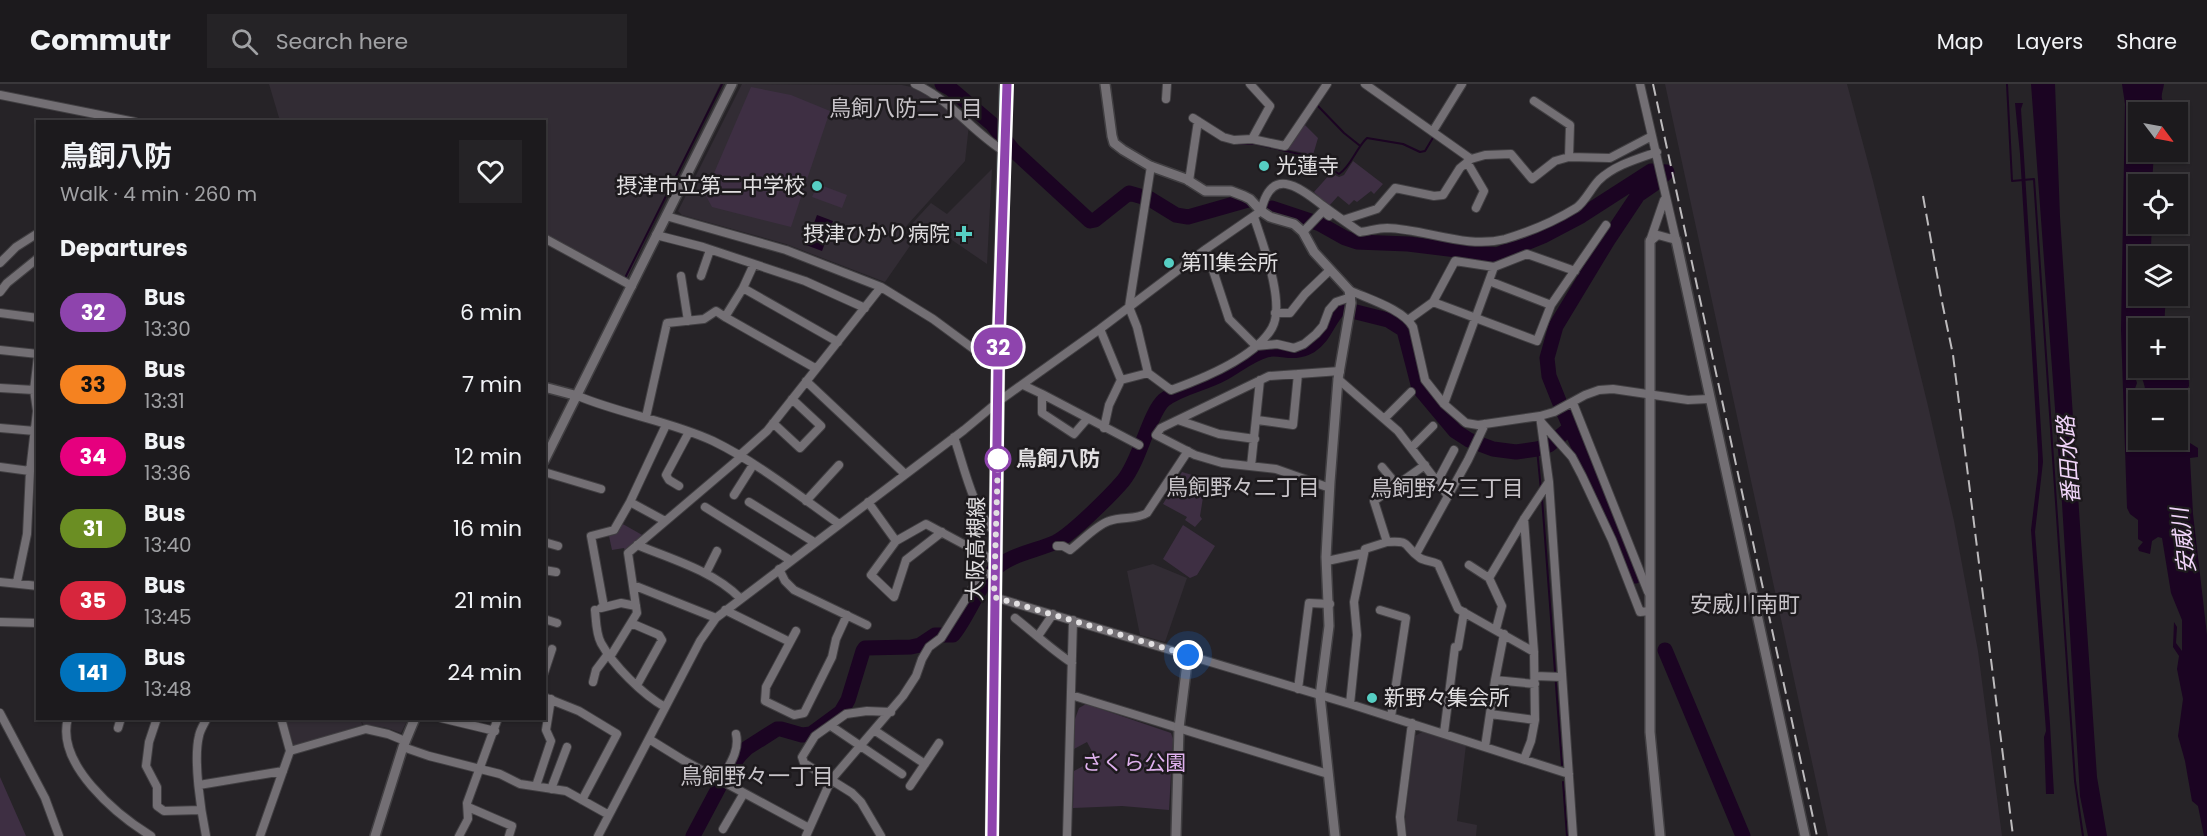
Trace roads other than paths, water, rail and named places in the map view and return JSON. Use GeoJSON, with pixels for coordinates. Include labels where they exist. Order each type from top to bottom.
{"type":"FeatureCollection","features":[{"type":"Feature","properties":{"kind":"main road","name":"大阪高槻線"},"geometry":{"type":"LineString","coordinates":[[992,836],[998,363],[1006,84]]}},
{"type":"Feature","properties":{"kind":"street"},"geometry":{"type":"LineString","coordinates":[[546,457],[732,84]]}},
{"type":"Feature","properties":{"kind":"street"},"geometry":{"type":"LineString","coordinates":[[915,84],[941,98],[991,143],[1005,149]]}},
{"type":"Feature","properties":{"kind":"street"},"geometry":{"type":"LineString","coordinates":[[1105,84],[1114,142],[1138,160],[1189,181],[1205,191],[1231,191],[1250,199],[1257,214],[1273,278],[1275,314],[1272,327],[1256,346],[1213,375],[1171,390],[1148,373],[1137,327],[1129,307],[1151,166]]}},
{"type":"Feature","properties":{"kind":"street"},"geometry":{"type":"LineString","coordinates":[[1166,99],[1167,84]]}},
{"type":"Feature","properties":{"kind":"street"},"geometry":{"type":"LineString","coordinates":[[1250,84],[1270,106],[1252,139]]}},
{"type":"Feature","properties":{"kind":"street"},"geometry":{"type":"LineString","coordinates":[[1257,91],[1264,84]]}},
{"type":"Feature","properties":{"kind":"street"},"geometry":{"type":"LineString","coordinates":[[1189,181],[1195,120],[1223,137],[1234,140],[1252,139],[1285,146],[1327,84]]}},
{"type":"Feature","properties":{"kind":"street"},"geometry":{"type":"LineString","coordinates":[[1365,84],[1435,133],[1469,161],[1484,191],[1476,208]]}},
{"type":"Feature","properties":{"kind":"street"},"geometry":{"type":"LineString","coordinates":[[1435,133],[1462,84]]}},
{"type":"Feature","properties":{"kind":"street"},"geometry":{"type":"LineString","coordinates":[[1640,84],[1657,152],[1664,193],[1805,836]]}},
{"type":"Feature","properties":{"kind":"street"},"geometry":{"type":"LineString","coordinates":[[0,95],[125,120]]}},
{"type":"Feature","properties":{"kind":"street"},"geometry":{"type":"LineString","coordinates":[[1534,101],[1570,125],[1569,157]]}},
{"type":"Feature","properties":{"kind":"street"},"geometry":{"type":"LineString","coordinates":[[1303,232],[1323,211],[1342,226],[1345,222],[1377,209],[1395,188],[1434,196],[1443,195],[1460,168],[1469,161],[1485,155],[1511,154],[1532,179],[1555,161],[1569,157],[1610,158],[1652,136]]}},
{"type":"Feature","properties":{"kind":"street"},"geometry":{"type":"LineString","coordinates":[[598,836],[700,641],[716,618],[999,401],[1257,214],[1265,197],[1279,183],[1305,190],[1360,232],[1385,228],[1410,230],[1442,238],[1493,241],[1543,225],[1579,207],[1601,178],[1618,167],[1657,152]]}},
{"type":"Feature","properties":{"kind":"street"},"geometry":{"type":"LineString","coordinates":[[1660,836],[1650,732],[1649,394],[1650,241],[1662,209],[1664,193]]}},
{"type":"Feature","properties":{"kind":"street"},"geometry":{"type":"LineString","coordinates":[[1257,214],[1294,224],[1303,232],[1314,252],[1350,297],[1400,314],[1408,320],[1413,327],[1425,380],[1444,404],[1466,423],[1478,425],[1541,419],[1599,390],[1613,388],[1688,400],[1709,399]]}},
{"type":"Feature","properties":{"kind":"street"},"geometry":{"type":"LineString","coordinates":[[666,216],[786,250],[881,286],[990,361],[998,363]]}},
{"type":"Feature","properties":{"kind":"street"},"geometry":{"type":"LineString","coordinates":[[1433,302],[1537,341],[1551,305],[1606,225]]}},
{"type":"Feature","properties":{"kind":"street"},"geometry":{"type":"LineString","coordinates":[[0,263],[16,247],[36,234]]}},
{"type":"Feature","properties":{"kind":"street"},"geometry":{"type":"LineString","coordinates":[[656,235],[805,280],[865,308]]}},
{"type":"Feature","properties":{"kind":"street"},"geometry":{"type":"LineString","coordinates":[[1650,241],[1658,235],[1676,240]]}},
{"type":"Feature","properties":{"kind":"street"},"geometry":{"type":"LineString","coordinates":[[546,239],[632,286]]}},
{"type":"Feature","properties":{"kind":"street"},"geometry":{"type":"LineString","coordinates":[[1206,249],[1229,320],[1256,346],[1277,344],[1294,348],[1304,344],[1323,326],[1329,310],[1336,302],[1350,297]]}},
{"type":"Feature","properties":{"kind":"street"},"geometry":{"type":"LineString","coordinates":[[701,276],[710,250]]}},
{"type":"Feature","properties":{"kind":"street"},"geometry":{"type":"LineString","coordinates":[[1408,320],[1433,302],[1455,261],[1494,267],[1527,254],[1575,272]]}},
{"type":"Feature","properties":{"kind":"street"},"geometry":{"type":"LineString","coordinates":[[0,292],[7,283],[36,260]]}},
{"type":"Feature","properties":{"kind":"street"},"geometry":{"type":"LineString","coordinates":[[725,317],[743,288],[754,264]]}},
{"type":"Feature","properties":{"kind":"street"},"geometry":{"type":"LineString","coordinates":[[1444,404],[1494,267]]}},
{"type":"Feature","properties":{"kind":"street"},"geometry":{"type":"LineString","coordinates":[[1275,314],[1290,313],[1305,294],[1329,271]]}},
{"type":"Feature","properties":{"kind":"street"},"geometry":{"type":"LineString","coordinates":[[681,276],[688,321]]}},
{"type":"Feature","properties":{"kind":"street"},"geometry":{"type":"LineString","coordinates":[[1489,281],[1551,305]]}},
{"type":"Feature","properties":{"kind":"street"},"geometry":{"type":"LineString","coordinates":[[593,682],[596,670],[637,613],[628,553],[741,456],[773,423],[881,286]]}},
{"type":"Feature","properties":{"kind":"street"},"geometry":{"type":"LineString","coordinates":[[743,288],[838,342]]}},
{"type":"Feature","properties":{"kind":"street"},"geometry":{"type":"LineString","coordinates":[[1335,836],[1320,696],[1329,626],[1330,604],[1326,561],[1330,488],[1339,375],[1350,297]]}},
{"type":"Feature","properties":{"kind":"street"},"geometry":{"type":"LineString","coordinates":[[646,417],[667,322],[704,320],[716,311],[816,368]]}},
{"type":"Feature","properties":{"kind":"street"},"geometry":{"type":"LineString","coordinates":[[0,313],[36,318]]}},
{"type":"Feature","properties":{"kind":"street"},"geometry":{"type":"LineString","coordinates":[[1100,329],[1121,380]]}},
{"type":"Feature","properties":{"kind":"street"},"geometry":{"type":"LineString","coordinates":[[0,350],[36,360]]}},
{"type":"Feature","properties":{"kind":"street"},"geometry":{"type":"LineString","coordinates":[[36,370],[34,390],[36,400]]}},
{"type":"Feature","properties":{"kind":"street"},"geometry":{"type":"LineString","coordinates":[[1104,428],[1108,405],[1121,380],[1148,373]]}},
{"type":"Feature","properties":{"kind":"street"},"geometry":{"type":"LineString","coordinates":[[1257,420],[1293,425],[1298,374]]}},
{"type":"Feature","properties":{"kind":"street"},"geometry":{"type":"LineString","coordinates":[[1330,488],[1276,469],[1222,463],[1188,451],[1156,435],[1161,428],[1269,376],[1339,375],[1398,431],[1448,496]]}},
{"type":"Feature","properties":{"kind":"street"},"geometry":{"type":"LineString","coordinates":[[1251,466],[1260,380]]}},
{"type":"Feature","properties":{"kind":"street"},"geometry":{"type":"LineString","coordinates":[[806,381],[905,474]]}},
{"type":"Feature","properties":{"kind":"street"},"geometry":{"type":"LineString","coordinates":[[1023,385],[1139,445]]}},
{"type":"Feature","properties":{"kind":"street"},"geometry":{"type":"LineString","coordinates":[[0,388],[34,390]]}},
{"type":"Feature","properties":{"kind":"street"},"geometry":{"type":"LineString","coordinates":[[546,388],[646,417],[711,440],[741,456],[839,524]]}},
{"type":"Feature","properties":{"kind":"street"},"geometry":{"type":"LineString","coordinates":[[1384,419],[1411,392]]}},
{"type":"Feature","properties":{"kind":"street"},"geometry":{"type":"LineString","coordinates":[[1042,394],[1042,413],[1074,434],[1087,419]]}},
{"type":"Feature","properties":{"kind":"street"},"geometry":{"type":"LineString","coordinates":[[773,423],[800,448],[821,426],[792,399]]}},
{"type":"Feature","properties":{"kind":"street"},"geometry":{"type":"LineString","coordinates":[[1570,404],[1650,596]]}},
{"type":"Feature","properties":{"kind":"street"},"geometry":{"type":"LineString","coordinates":[[1541,419],[1569,453],[1582,476],[1612,540],[1640,612],[1650,611]]}},
{"type":"Feature","properties":{"kind":"street"},"geometry":{"type":"LineString","coordinates":[[1541,419],[1546,458],[1544,489],[1562,677],[1573,836]]}},
{"type":"Feature","properties":{"kind":"street"},"geometry":{"type":"LineString","coordinates":[[1178,420],[1219,434],[1255,439]]}},
{"type":"Feature","properties":{"kind":"street"},"geometry":{"type":"LineString","coordinates":[[18,582],[27,534],[36,424]]}},
{"type":"Feature","properties":{"kind":"street"},"geometry":{"type":"LineString","coordinates":[[1416,554],[1485,424]]}},
{"type":"Feature","properties":{"kind":"street"},"geometry":{"type":"LineString","coordinates":[[604,607],[591,536],[614,530],[630,502],[666,425]]}},
{"type":"Feature","properties":{"kind":"street"},"geometry":{"type":"LineString","coordinates":[[1411,448],[1433,426]]}},
{"type":"Feature","properties":{"kind":"street"},"geometry":{"type":"LineString","coordinates":[[0,428],[35,431]]}},
{"type":"Feature","properties":{"kind":"street"},"geometry":{"type":"LineString","coordinates":[[679,486],[669,480],[666,475],[689,432]]}},
{"type":"Feature","properties":{"kind":"street"},"geometry":{"type":"LineString","coordinates":[[954,437],[978,508],[984,520],[996,534]]}},
{"type":"Feature","properties":{"kind":"street"},"geometry":{"type":"LineString","coordinates":[[1437,482],[1454,450]]}},
{"type":"Feature","properties":{"kind":"street"},"geometry":{"type":"LineString","coordinates":[[1057,546],[1070,550],[1102,524],[1111,520],[1142,517],[1148,513],[1188,451]]}},
{"type":"Feature","properties":{"kind":"street"},"geometry":{"type":"LineString","coordinates":[[734,495],[753,465]]}},
{"type":"Feature","properties":{"kind":"street"},"geometry":{"type":"LineString","coordinates":[[806,501],[839,465]]}},
{"type":"Feature","properties":{"kind":"street"},"geometry":{"type":"LineString","coordinates":[[1387,542],[1374,501],[1425,465]]}},
{"type":"Feature","properties":{"kind":"street"},"geometry":{"type":"LineString","coordinates":[[0,467],[33,467]]}},
{"type":"Feature","properties":{"kind":"street"},"geometry":{"type":"LineString","coordinates":[[1382,467],[1397,485]]}},
{"type":"Feature","properties":{"kind":"street"},"geometry":{"type":"LineString","coordinates":[[546,472],[584,480],[601,489]]}},
{"type":"Feature","properties":{"kind":"street"},"geometry":{"type":"LineString","coordinates":[[1489,578],[1544,489]]}},
{"type":"Feature","properties":{"kind":"street"},"geometry":{"type":"LineString","coordinates":[[630,502],[665,521]]}},
{"type":"Feature","properties":{"kind":"street"},"geometry":{"type":"LineString","coordinates":[[749,502],[814,542]]}},
{"type":"Feature","properties":{"kind":"street"},"geometry":{"type":"LineString","coordinates":[[868,502],[896,541]]}},
{"type":"Feature","properties":{"kind":"street"},"geometry":{"type":"LineString","coordinates":[[705,507],[790,560]]}},
{"type":"Feature","properties":{"kind":"street"},"geometry":{"type":"LineString","coordinates":[[1524,519],[1535,680],[1535,720],[1531,741],[1524,759]]}},
{"type":"Feature","properties":{"kind":"street"},"geometry":{"type":"LineString","coordinates":[[649,739],[807,832],[831,780],[891,712],[916,676],[929,647],[943,635],[980,576],[995,567],[942,532],[926,524],[896,541],[871,575],[894,597],[906,560],[942,532]]}},
{"type":"Feature","properties":{"kind":"street"},"geometry":{"type":"LineString","coordinates":[[27,534],[36,536]]}},
{"type":"Feature","properties":{"kind":"street"},"geometry":{"type":"LineString","coordinates":[[1350,704],[1357,635],[1354,602],[1364,553],[1365,549],[1387,542],[1401,541],[1421,559],[1438,564],[1458,609],[1534,652]]}},
{"type":"Feature","properties":{"kind":"street"},"geometry":{"type":"LineString","coordinates":[[546,543],[558,546]]}},
{"type":"Feature","properties":{"kind":"street"},"geometry":{"type":"LineString","coordinates":[[637,545],[706,573],[740,598]]}},
{"type":"Feature","properties":{"kind":"street"},"geometry":{"type":"LineString","coordinates":[[706,573],[717,551]]}},
{"type":"Feature","properties":{"kind":"street"},"geometry":{"type":"LineString","coordinates":[[1326,561],[1364,553]]}},
{"type":"Feature","properties":{"kind":"street"},"geometry":{"type":"LineString","coordinates":[[1469,566],[1489,578],[1502,606],[1496,629]]}},
{"type":"Feature","properties":{"kind":"street"},"geometry":{"type":"LineString","coordinates":[[779,568],[784,581],[794,590],[867,625]]}},
{"type":"Feature","properties":{"kind":"street"},"geometry":{"type":"LineString","coordinates":[[546,570],[556,572]]}},
{"type":"Feature","properties":{"kind":"street"},"geometry":{"type":"LineString","coordinates":[[1,579],[36,586]]}},
{"type":"Feature","properties":{"kind":"street"},"geometry":{"type":"LineString","coordinates":[[633,585],[716,618]]}},
{"type":"Feature","properties":{"kind":"street"},"geometry":{"type":"LineString","coordinates":[[994,597],[1412,723],[1569,774]]}},
{"type":"Feature","properties":{"kind":"street"},"geometry":{"type":"LineString","coordinates":[[636,606],[621,603],[593,610],[600,641],[609,655],[637,685],[665,707]]}},
{"type":"Feature","properties":{"kind":"street"},"geometry":{"type":"LineString","coordinates":[[1298,689],[1309,603],[1330,604]]}},
{"type":"Feature","properties":{"kind":"street"},"geometry":{"type":"LineString","coordinates":[[725,610],[790,642]]}},
{"type":"Feature","properties":{"kind":"street"},"geometry":{"type":"LineString","coordinates":[[1380,610],[1406,618],[1391,717]]}},
{"type":"Feature","properties":{"kind":"street"},"geometry":{"type":"LineString","coordinates":[[1444,733],[1455,647],[1458,647],[1464,612]]}},
{"type":"Feature","properties":{"kind":"street"},"geometry":{"type":"LineString","coordinates":[[1038,636],[1053,614]]}},
{"type":"Feature","properties":{"kind":"street"},"geometry":{"type":"LineString","coordinates":[[796,631],[766,687],[765,701],[794,715],[804,713],[832,657],[836,639],[847,615]]}},
{"type":"Feature","properties":{"kind":"street"},"geometry":{"type":"LineString","coordinates":[[1015,618],[1051,649],[1072,663]]}},
{"type":"Feature","properties":{"kind":"street"},"geometry":{"type":"LineString","coordinates":[[546,620],[557,623]]}},
{"type":"Feature","properties":{"kind":"street"},"geometry":{"type":"LineString","coordinates":[[1067,836],[1073,620]]}},
{"type":"Feature","properties":{"kind":"street"},"geometry":{"type":"LineString","coordinates":[[0,622],[36,623]]}},
{"type":"Feature","properties":{"kind":"street"},"geometry":{"type":"LineString","coordinates":[[631,623],[659,635],[662,640],[637,685]]}},
{"type":"Feature","properties":{"kind":"street"},"geometry":{"type":"LineString","coordinates":[[1485,747],[1504,634]]}},
{"type":"Feature","properties":{"kind":"street"},"geometry":{"type":"LineString","coordinates":[[546,667],[552,649]]}},
{"type":"Feature","properties":{"kind":"street"},"geometry":{"type":"LineString","coordinates":[[1176,836],[1179,728],[1188,655]]}},
{"type":"Feature","properties":{"kind":"street"},"geometry":{"type":"LineString","coordinates":[[1495,680],[1562,677]]}},
{"type":"Feature","properties":{"kind":"street"},"geometry":{"type":"LineString","coordinates":[[1071,695],[1328,774]]}},
{"type":"Feature","properties":{"kind":"street"},"geometry":{"type":"LineString","coordinates":[[536,786],[551,741],[546,730],[548,698],[579,711],[616,734],[582,800]]}},
{"type":"Feature","properties":{"kind":"street"},"geometry":{"type":"LineString","coordinates":[[881,836],[861,802],[852,793],[804,763],[802,757],[815,736],[846,714],[867,711],[891,712]]}},
{"type":"Feature","properties":{"kind":"street"},"geometry":{"type":"LineString","coordinates":[[0,713],[45,798],[59,836]]}},
{"type":"Feature","properties":{"kind":"street"},"geometry":{"type":"LineString","coordinates":[[1490,714],[1535,720]]}},
{"type":"Feature","properties":{"kind":"street"},"geometry":{"type":"LineString","coordinates":[[68,720],[66,740],[70,753],[90,783],[110,807],[128,822],[151,836]]}},
{"type":"Feature","properties":{"kind":"street"},"geometry":{"type":"LineString","coordinates":[[118,728],[120,720]]}},
{"type":"Feature","properties":{"kind":"street"},"geometry":{"type":"LineString","coordinates":[[156,720],[149,742],[146,766],[157,787],[157,806],[164,811],[201,810]]}},
{"type":"Feature","properties":{"kind":"street"},"geometry":{"type":"LineString","coordinates":[[206,720],[199,735],[199,785],[206,836]]}},
{"type":"Feature","properties":{"kind":"street"},"geometry":{"type":"LineString","coordinates":[[260,836],[290,751],[282,720]]}},
{"type":"Feature","properties":{"kind":"street"},"geometry":{"type":"LineString","coordinates":[[375,836],[404,744],[414,720]]}},
{"type":"Feature","properties":{"kind":"street"},"geometry":{"type":"LineString","coordinates":[[449,720],[495,731]]}},
{"type":"Feature","properties":{"kind":"street"},"geometry":{"type":"LineString","coordinates":[[459,836],[468,819],[468,807],[498,720]]}},
{"type":"Feature","properties":{"kind":"street"},"geometry":{"type":"LineString","coordinates":[[1402,836],[1400,817],[1412,723]]}},
{"type":"Feature","properties":{"kind":"street"},"geometry":{"type":"LineString","coordinates":[[831,726],[902,774]]}},
{"type":"Feature","properties":{"kind":"street"},"geometry":{"type":"LineString","coordinates":[[290,751],[366,729],[429,756],[500,774],[520,784],[566,791],[609,815]]}},
{"type":"Feature","properties":{"kind":"street"},"geometry":{"type":"LineString","coordinates":[[874,730],[925,764]]}},
{"type":"Feature","properties":{"kind":"street"},"geometry":{"type":"LineString","coordinates":[[722,781],[738,743],[736,734]]}},
{"type":"Feature","properties":{"kind":"street"},"geometry":{"type":"LineString","coordinates":[[910,786],[939,743]]}},
{"type":"Feature","properties":{"kind":"street"},"geometry":{"type":"LineString","coordinates":[[551,789],[567,747]]}},
{"type":"Feature","properties":{"kind":"street"},"geometry":{"type":"LineString","coordinates":[[199,785],[283,771]]}},
{"type":"Feature","properties":{"kind":"street"},"geometry":{"type":"LineString","coordinates":[[723,829],[744,793]]}},
{"type":"Feature","properties":{"kind":"street"},"geometry":{"type":"LineString","coordinates":[[468,807],[512,826],[509,836]]}},
{"type":"Feature","properties":{"kind":"water","name":"番田水路"},"geometry":{"type":"Polygon","coordinates":[[[2031,84],[2055,84],[2060,217],[2097,777],[2107,836],[2088,836],[2080,796],[2062,503],[2031,84]]]}},
{"type":"Feature","properties":{"kind":"water","name":"安威川"},"geometry":{"type":"Polygon","coordinates":[[[2122,84],[2164,84],[2164,102],[2128,102],[2128,162],[2153,162],[2153,174],[2128,174],[2128,234],[2152,234],[2151,246],[2128,246],[2128,306],[2166,306],[2165,318],[2128,318],[2128,378],[2135,378],[2137,383],[2134,390],[2128,390],[2128,450],[2188,450],[2188,422],[2190,443],[2198,448],[2198,457],[2190,458],[2193,514],[2207,635],[2207,836],[2204,836],[2198,806],[2192,801],[2178,736],[2183,699],[2177,669],[2179,656],[2173,647],[2174,622],[2177,627],[2176,643],[2182,651],[2182,620],[2171,593],[2162,538],[2158,537],[2152,541],[2150,554],[2139,551],[2138,548],[2143,542],[2138,539],[2138,520],[2130,514],[2127,508],[2121,330],[2125,104],[2122,84]]]}},
{"type":"Feature","properties":{"kind":"water"},"geometry":{"type":"Polygon","coordinates":[[[2015,103],[2023,103],[2021,109],[2043,462],[2035,532],[2054,794],[2046,794],[2044,737],[2046,731],[2031,530],[2038,454],[2015,103]]]}},
{"type":"Feature","properties":{"kind":"water"},"geometry":{"type":"Polygon","coordinates":[[[817,215],[833,221],[822,251],[806,245],[817,215]]]}},
{"type":"Feature","properties":{"kind":"water"},"geometry":{"type":"Polygon","coordinates":[[[2188,364],[2189,386],[2187,390],[2145,390],[2141,378],[2188,378],[2188,364]]]}},
{"type":"Feature","properties":{"kind":"waterway"},"geometry":{"type":"LineString","coordinates":[[625,278],[722,84]]}},
{"type":"Feature","properties":{"kind":"waterway"},"geometry":{"type":"LineString","coordinates":[[942,84],[992,124],[1013,150],[1090,221],[1095,220],[1129,193],[1150,199],[1176,215],[1188,217],[1248,200]]}},
{"type":"Feature","properties":{"kind":"waterway","name":"番田水路"},"geometry":{"type":"LineString","coordinates":[[2007,84],[2012,181],[2034,179],[2075,781],[2083,836]]}},
{"type":"Feature","properties":{"kind":"waterway"},"geometry":{"type":"LineString","coordinates":[[1239,144],[1256,144],[1312,157],[1339,174],[1347,167],[1367,138],[1403,144],[1420,152],[1425,151],[1464,86]]}},
{"type":"Feature","properties":{"kind":"waterway"},"geometry":{"type":"LineString","coordinates":[[1316,104],[1359,145]]}},
{"type":"Feature","properties":{"kind":"waterway"},"geometry":{"type":"LineString","coordinates":[[1272,208],[1320,224],[1357,242],[1408,244],[1497,255],[1543,236],[1581,216],[1651,171],[1667,172]]}},
{"type":"Feature","properties":{"kind":"waterway"},"geometry":{"type":"LineString","coordinates":[[1635,576],[1561,406],[1549,376],[1547,358],[1556,326],[1608,240],[1638,195],[1667,172]]}},
{"type":"Feature","properties":{"kind":"waterway"},"geometry":{"type":"LineString","coordinates":[[693,836],[727,772],[747,748],[777,729],[802,735],[811,734],[841,712],[848,700],[865,648],[911,647],[920,645],[935,635],[953,635],[983,584],[994,570],[1015,556],[1063,538],[1091,514],[1129,472],[1154,415],[1164,400],[1222,374],[1260,352],[1271,349],[1292,351],[1310,346],[1319,338],[1340,308],[1388,320],[1404,330],[1419,388],[1455,431],[1469,440],[1493,449],[1516,452],[1549,445],[1570,428]]}},
{"type":"Feature","properties":{"kind":"waterway"},"geometry":{"type":"LineString","coordinates":[[1537,449],[1541,490]]}},
{"type":"Feature","properties":{"kind":"waterway"},"geometry":{"type":"LineString","coordinates":[[1542,498],[1562,765]]}},
{"type":"Feature","properties":{"kind":"waterway"},"geometry":{"type":"LineString","coordinates":[[1665,650],[1743,836]]}},
{"type":"Feature","properties":{"kind":"waterway"},"geometry":{"type":"LineString","coordinates":[[1563,782],[1567,836]]}},
{"type":"Feature","properties":{"kind":"railway"},"geometry":{"type":"LineString","coordinates":[[1653,84],[1817,836]]}},
{"type":"Feature","properties":{"kind":"railway"},"geometry":{"type":"LineString","coordinates":[[1923,196],[1953,355],[2013,836]]}},
{"type":"Feature","properties":{"kind":"place","name":"光蓮寺"},"geometry":{"type":"Point","coordinates":[1264,166]}},
{"type":"Feature","properties":{"kind":"place","name":"摂津市立第二中学校"},"geometry":{"type":"Point","coordinates":[817,186]}},
{"type":"Feature","properties":{"kind":"place","name":"摂津ひかり病院"},"geometry":{"type":"Point","coordinates":[964,234]}},
{"type":"Feature","properties":{"kind":"place","name":"第11集会所"},"geometry":{"type":"Point","coordinates":[1169,263]}},
{"type":"Feature","properties":{"kind":"place","name":"鳥飼八防"},"geometry":{"type":"Point","coordinates":[998,459]}},
{"type":"Feature","properties":{"kind":"place","name":"新野々集会所"},"geometry":{"type":"Point","coordinates":[1372,698]}},
{"type":"Feature","properties":{"kind":"district","name":"鳥飼八防二丁目"},"geometry":{"type":"Point","coordinates":[906,108]}},
{"type":"Feature","properties":{"kind":"district","name":"鳥飼野々二丁目"},"geometry":{"type":"Point","coordinates":[1243,487]}},
{"type":"Feature","properties":{"kind":"district","name":"鳥飼野々三丁目"},"geometry":{"type":"Point","coordinates":[1447,488]}},
{"type":"Feature","properties":{"kind":"district","name":"安威川南町"},"geometry":{"type":"Point","coordinates":[1745,604]}},
{"type":"Feature","properties":{"kind":"district","name":"鳥飼野々一丁目"},"geometry":{"type":"Point","coordinates":[757,776]}},
{"type":"Feature","properties":{"kind":"park label","name":"さくら公園"},"geometry":{"type":"Point","coordinates":[1134,763]}}]}
